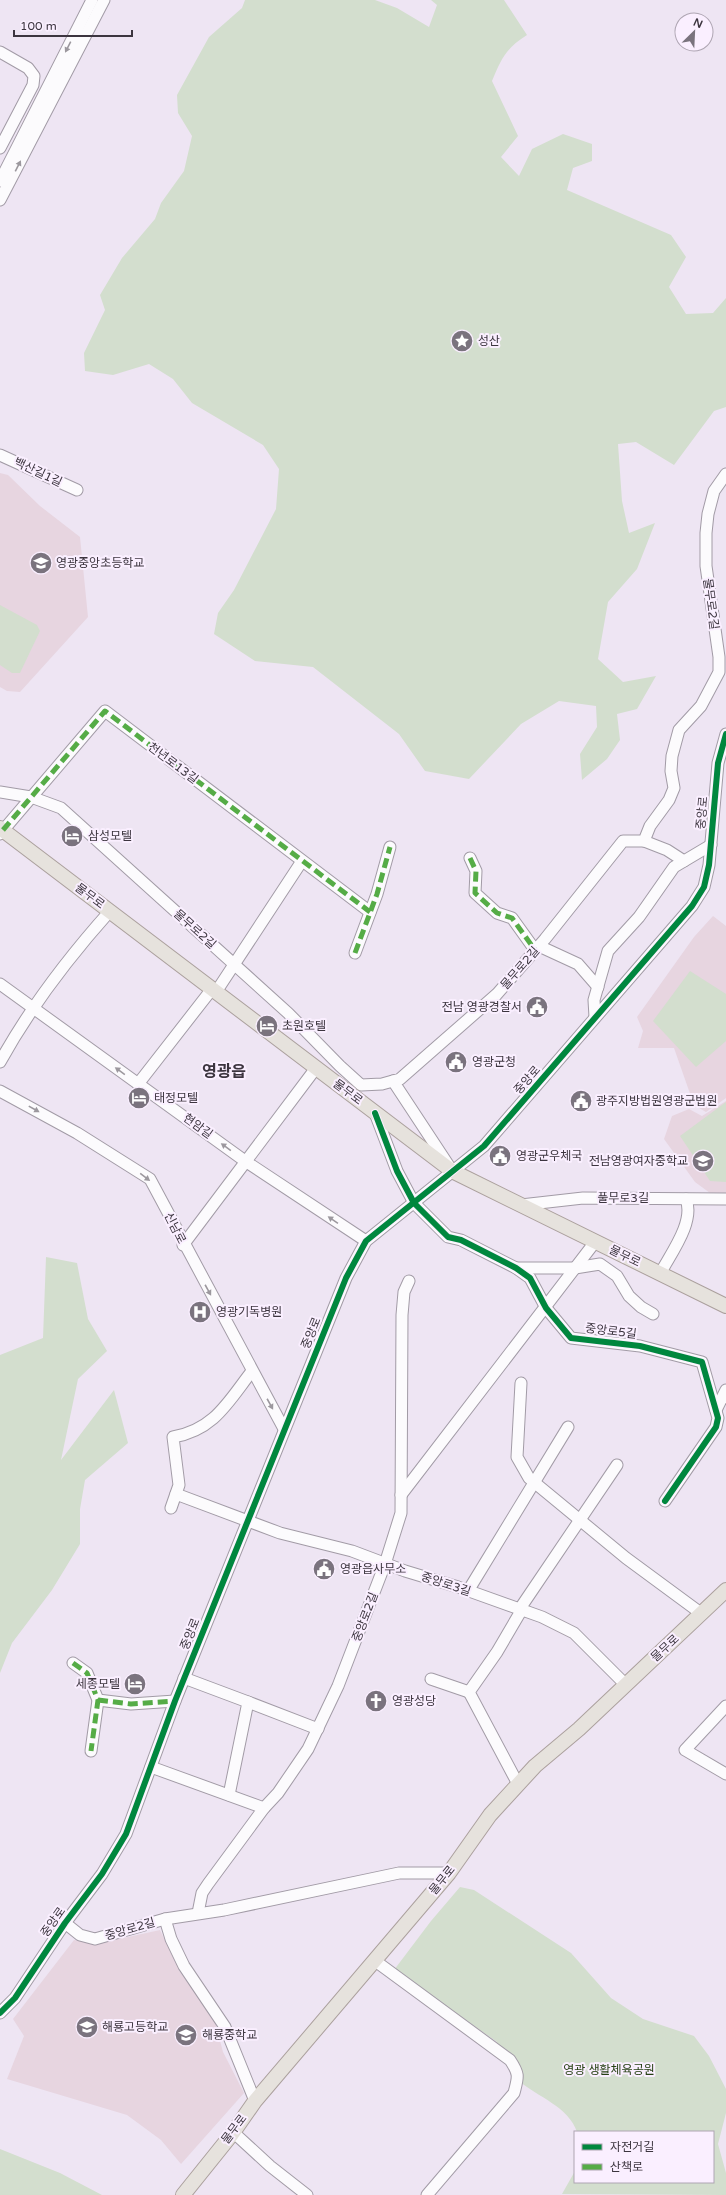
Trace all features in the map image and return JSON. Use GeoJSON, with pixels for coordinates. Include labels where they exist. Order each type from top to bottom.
{"type":"FeatureCollection","features":[{"type":"Feature","properties":{"kind":"main road","name":"물무로"},"geometry":{"type":"LineString","coordinates":[[1,831],[110,911],[452,1171],[726,1306]]}},
{"type":"Feature","properties":{"kind":"main road","name":"물무로"},"geometry":{"type":"LineString","coordinates":[[183,2195],[233,2132],[255,2101],[449,1873],[490,1815],[535,1766],[571,1736],[726,1590]]}},
{"type":"Feature","properties":{"kind":"street"},"geometry":{"type":"LineString","coordinates":[[0,181],[92,0]]}},
{"type":"Feature","properties":{"kind":"street"},"geometry":{"type":"LineString","coordinates":[[0,200],[104,0]]}},
{"type":"Feature","properties":{"kind":"street"},"geometry":{"type":"LineString","coordinates":[[0,52],[28,68],[34,76],[33,85],[0,148]]}},
{"type":"Feature","properties":{"kind":"street","name":"백산길1길"},"geometry":{"type":"LineString","coordinates":[[0,455],[77,490]]}},
{"type":"Feature","properties":{"kind":"street","name":"물무로2길"},"geometry":{"type":"LineString","coordinates":[[0,792],[30,797],[61,808],[288,1013],[340,1066],[361,1085],[382,1084],[400,1079],[416,1067],[497,994],[537,948],[623,841],[644,840],[650,826],[669,800],[674,788],[671,771],[672,756],[679,730],[701,706],[719,672],[719,657],[706,566],[706,533],[708,514],[714,491],[726,474]]}},
{"type":"Feature","properties":{"kind":"street","name":"천년로13길"},"geometry":{"type":"LineString","coordinates":[[1,831],[105,711],[370,912]]}},
{"type":"Feature","properties":{"kind":"street","name":"중앙로"},"geometry":{"type":"LineString","coordinates":[[0,2013],[15,1998],[66,1923],[102,1874],[126,1834],[174,1701],[246,1520],[346,1278],[366,1241],[484,1146],[692,906],[704,887],[711,845],[718,763],[726,734]]}},
{"type":"Feature","properties":{"kind":"street"},"geometry":{"type":"LineString","coordinates":[[644,840],[667,850],[684,861]]}},
{"type":"Feature","properties":{"kind":"street"},"geometry":{"type":"LineString","coordinates":[[596,1018],[594,1000],[608,950],[639,917],[674,867],[711,845]]}},
{"type":"Feature","properties":{"kind":"street"},"geometry":{"type":"LineString","coordinates":[[355,953],[370,912],[390,847]]}},
{"type":"Feature","properties":{"kind":"street"},"geometry":{"type":"LineString","coordinates":[[470,858],[476,871],[475,893],[497,913],[512,918],[537,948],[578,964],[598,987]]}},
{"type":"Feature","properties":{"kind":"street"},"geometry":{"type":"LineString","coordinates":[[138,1084],[234,964],[302,861]]}},
{"type":"Feature","properties":{"kind":"street"},"geometry":{"type":"LineString","coordinates":[[0,1062],[32,1007],[60,968],[110,911]]}},
{"type":"Feature","properties":{"kind":"street","name":"현암길"},"geometry":{"type":"LineString","coordinates":[[0,984],[245,1161],[366,1241]]}},
{"type":"Feature","properties":{"kind":"street"},"geometry":{"type":"LineString","coordinates":[[183,1245],[316,1068]]}},
{"type":"Feature","properties":{"kind":"street"},"geometry":{"type":"LineString","coordinates":[[393,1081],[452,1171]]}},
{"type":"Feature","properties":{"kind":"street","name":"신남로"},"geometry":{"type":"LineString","coordinates":[[0,1091],[77,1133],[150,1179],[183,1245],[284,1429]]}},
{"type":"Feature","properties":{"kind":"street","name":"중앙로5길"},"geometry":{"type":"LineString","coordinates":[[375,1113],[396,1171],[414,1202],[448,1237],[461,1240],[516,1268],[530,1278],[546,1308],[571,1338],[640,1346],[702,1362],[720,1418]]}},
{"type":"Feature","properties":{"kind":"street","name":"풀무로3길"},"geometry":{"type":"LineString","coordinates":[[521,1205],[584,1198],[726,1199]]}},
{"type":"Feature","properties":{"kind":"street"},"geometry":{"type":"LineString","coordinates":[[660,1274],[685,1227],[689,1206],[686,1199]]}},
{"type":"Feature","properties":{"kind":"street"},"geometry":{"type":"LineString","coordinates":[[401,1495],[546,1308],[595,1242]]}},
{"type":"Feature","properties":{"kind":"street"},"geometry":{"type":"LineString","coordinates":[[516,1268],[575,1268],[600,1264],[617,1276],[630,1296],[641,1307],[654,1314]]}},
{"type":"Feature","properties":{"kind":"street","name":"중앙로2길"},"geometry":{"type":"LineString","coordinates":[[198,1913],[202,1893],[264,1808],[289,1779],[318,1729],[338,1686],[385,1564],[401,1512],[402,1315],[404,1292],[410,1281]]}},
{"type":"Feature","properties":{"kind":"street"},"geometry":{"type":"LineString","coordinates":[[171,1508],[179,1485],[173,1437],[186,1435],[200,1429],[215,1418],[252,1371]]}},
{"type":"Feature","properties":{"kind":"street"},"geometry":{"type":"LineString","coordinates":[[521,1384],[517,1457],[528,1478],[626,1558],[702,1614]]}},
{"type":"Feature","properties":{"kind":"street"},"geometry":{"type":"LineString","coordinates":[[665,1502],[716,1427],[720,1418],[726,1390]]}},
{"type":"Feature","properties":{"kind":"street"},"geometry":{"type":"LineString","coordinates":[[468,1591],[568,1427]]}},
{"type":"Feature","properties":{"kind":"street"},"geometry":{"type":"LineString","coordinates":[[469,1692],[497,1652],[520,1610],[617,1465]]}},
{"type":"Feature","properties":{"kind":"street","name":"중앙로3길"},"geometry":{"type":"LineString","coordinates":[[176,1494],[280,1534],[352,1551],[385,1564],[542,1617],[574,1633],[626,1685]]}},
{"type":"Feature","properties":{"kind":"street"},"geometry":{"type":"LineString","coordinates":[[73,1663],[88,1673],[98,1700],[91,1751]]}},
{"type":"Feature","properties":{"kind":"street"},"geometry":{"type":"LineString","coordinates":[[184,1678],[318,1729]]}},
{"type":"Feature","properties":{"kind":"street"},"geometry":{"type":"LineString","coordinates":[[431,1679],[469,1692],[518,1784]]}},
{"type":"Feature","properties":{"kind":"street"},"geometry":{"type":"LineString","coordinates":[[98,1700],[131,1704],[174,1701]]}},
{"type":"Feature","properties":{"kind":"street"},"geometry":{"type":"LineString","coordinates":[[228,1795],[248,1702]]}},
{"type":"Feature","properties":{"kind":"street"},"geometry":{"type":"LineString","coordinates":[[726,1706],[685,1750],[726,1774]]}},
{"type":"Feature","properties":{"kind":"street"},"geometry":{"type":"LineString","coordinates":[[151,1768],[264,1808]]}},
{"type":"Feature","properties":{"kind":"street","name":"중앙로2길"},"geometry":{"type":"LineString","coordinates":[[66,1923],[80,1935],[94,1939],[165,1919],[224,1910],[399,1873],[449,1873]]}},
{"type":"Feature","properties":{"kind":"street"},"geometry":{"type":"LineString","coordinates":[[165,1919],[171,1939],[184,1966],[226,2027],[255,2101]]}},
{"type":"Feature","properties":{"kind":"street"},"geometry":{"type":"LineString","coordinates":[[374,1960],[510,2060],[518,2071],[514,2093],[427,2195]]}},
{"type":"Feature","properties":{"kind":"street"},"geometry":{"type":"LineString","coordinates":[[233,2132],[270,2166],[307,2195]]}},
{"type":"Feature","properties":{"kind":"shaded area","name":"영광중앙초등학교"},"geometry":{"type":"Polygon","coordinates":[[[0,473],[8,475],[40,506],[80,537],[88,617],[20,692],[7,691],[0,687],[0,473]]]}},
{"type":"Feature","properties":{"kind":"shaded area"},"geometry":{"type":"Polygon","coordinates":[[[713,916],[726,926],[726,1098],[706,1112],[694,1105],[674,1048],[638,1048],[643,1031],[637,1017],[694,937],[713,916]]]}},
{"type":"Feature","properties":{"kind":"shaded area","name":"전남영광여자중학교"},"geometry":{"type":"Polygon","coordinates":[[[726,1101],[726,1194],[710,1193],[695,1182],[664,1139],[672,1116],[689,1109],[702,1116],[726,1101]]]}},
{"type":"Feature","properties":{"kind":"shaded area","name":"해룡고등학교"},"geometry":{"type":"Polygon","coordinates":[[[160,1930],[180,1972],[214,2018],[223,2052],[244,2093],[181,2164],[161,2140],[127,2115],[7,2079],[24,2036],[13,2019],[74,1940],[96,1944],[160,1930]]]}},
{"type":"Feature","properties":{"kind":"green space"},"geometry":{"type":"Polygon","coordinates":[[[245,0],[375,0],[397,8],[429,27],[437,5],[431,0],[504,0],[527,35],[509,49],[498,66],[492,81],[518,136],[501,157],[519,176],[532,149],[563,134],[592,144],[592,161],[573,168],[567,190],[671,235],[686,257],[669,287],[686,314],[713,313],[726,298],[726,407],[714,411],[674,465],[636,442],[618,444],[622,501],[629,533],[655,523],[637,569],[608,602],[598,659],[623,682],[656,676],[637,709],[617,714],[620,740],[607,759],[582,780],[580,754],[597,727],[596,706],[559,701],[521,724],[469,779],[425,771],[399,734],[313,667],[255,661],[214,634],[218,613],[234,590],[276,509],[279,469],[263,445],[192,403],[173,379],[149,364],[113,375],[85,371],[84,353],[105,310],[100,295],[122,258],[155,219],[161,203],[184,171],[192,136],[178,113],[177,95],[209,37],[242,8],[245,0]]]}},
{"type":"Feature","properties":{"kind":"green space"},"geometry":{"type":"Polygon","coordinates":[[[0,605],[37,625],[40,631],[20,673],[12,673],[0,665],[0,605]]]}},
{"type":"Feature","properties":{"kind":"green space"},"geometry":{"type":"Polygon","coordinates":[[[690,971],[726,994],[726,1041],[696,1067],[653,1021],[690,971]]]}},
{"type":"Feature","properties":{"kind":"green space"},"geometry":{"type":"Polygon","coordinates":[[[726,1102],[726,1182],[710,1181],[680,1136],[726,1102]]]}},
{"type":"Feature","properties":{"kind":"green space"},"geometry":{"type":"Polygon","coordinates":[[[46,1257],[77,1263],[88,1319],[107,1351],[78,1379],[61,1460],[114,1390],[128,1443],[85,1480],[80,1509],[80,1544],[52,1590],[12,1643],[0,1673],[0,1355],[43,1338],[46,1257]]]}},
{"type":"Feature","properties":{"kind":"green space","name":"영광 생활체육공원"},"geometry":{"type":"Polygon","coordinates":[[[460,1887],[474,1890],[571,1953],[611,1998],[643,2019],[694,2036],[709,2056],[726,2089],[726,2113],[718,2144],[726,2173],[726,2195],[562,2194],[574,2173],[574,2183],[714,2183],[714,2131],[577,2131],[573,2123],[560,2109],[519,2081],[521,2069],[495,2053],[497,2042],[394,1970],[431,1921],[460,1887]]]}},
{"type":"Feature","properties":{"kind":"green space"},"geometry":{"type":"Polygon","coordinates":[[[0,2149],[60,2173],[102,2195],[0,2195],[0,2149]]]}},
{"type":"Feature","properties":{"kind":"marked path"},"geometry":{"type":"LineString","coordinates":[[3,830],[105,711],[370,912]]}},
{"type":"Feature","properties":{"kind":"marked path"},"geometry":{"type":"LineString","coordinates":[[355,953],[377,894],[390,847]]}},
{"type":"Feature","properties":{"kind":"marked path"},"geometry":{"type":"LineString","coordinates":[[470,858],[476,871],[475,893],[497,913],[512,918],[535,950]]}},
{"type":"Feature","properties":{"kind":"marked path"},"geometry":{"type":"LineString","coordinates":[[73,1663],[87,1673],[98,1700],[91,1751]]}},
{"type":"Feature","properties":{"kind":"marked path"},"geometry":{"type":"LineString","coordinates":[[98,1700],[131,1704],[175,1701]]}},
{"type":"Feature","properties":{"kind":"cycle path"},"geometry":{"type":"LineString","coordinates":[[0,2013],[15,1998],[65,1923],[102,1874],[126,1834],[175,1701],[346,1278],[366,1241],[484,1146],[692,906],[704,887],[709,865],[718,763],[726,734]]}},
{"type":"Feature","properties":{"kind":"cycle path"},"geometry":{"type":"LineString","coordinates":[[375,1113],[397,1171],[414,1203],[448,1237],[461,1240],[516,1268],[530,1278],[546,1308],[571,1338],[640,1346],[702,1362],[718,1418],[716,1427],[665,1501]]}},
{"type":"Feature","properties":{"kind":"place","name":"성산"},"geometry":{"type":"Point","coordinates":[462,341]}},
{"type":"Feature","properties":{"kind":"place","name":"영광중앙초등학교"},"geometry":{"type":"Point","coordinates":[41,563]}},
{"type":"Feature","properties":{"kind":"place","name":"삼성모텔"},"geometry":{"type":"Point","coordinates":[72,836]}},
{"type":"Feature","properties":{"kind":"place","name":"전남 영광경찰서"},"geometry":{"type":"Point","coordinates":[537,1007]}},
{"type":"Feature","properties":{"kind":"place","name":"초원호텔"},"geometry":{"type":"Point","coordinates":[267,1026]}},
{"type":"Feature","properties":{"kind":"place","name":"영광군청"},"geometry":{"type":"Point","coordinates":[456,1062]}},
{"type":"Feature","properties":{"kind":"place","name":"태정모텔"},"geometry":{"type":"Point","coordinates":[139,1098]}},
{"type":"Feature","properties":{"kind":"place","name":"광주지방법원영광군법원"},"geometry":{"type":"Point","coordinates":[581,1101]}},
{"type":"Feature","properties":{"kind":"place","name":"영광군우체국"},"geometry":{"type":"Point","coordinates":[500,1156]}},
{"type":"Feature","properties":{"kind":"place","name":"전남영광여자중학교"},"geometry":{"type":"Point","coordinates":[703,1161]}},
{"type":"Feature","properties":{"kind":"place","name":"영광기독병원"},"geometry":{"type":"Point","coordinates":[200,1312]}},
{"type":"Feature","properties":{"kind":"place","name":"영광읍사무소"},"geometry":{"type":"Point","coordinates":[324,1569]}},
{"type":"Feature","properties":{"kind":"place","name":"세종모텔"},"geometry":{"type":"Point","coordinates":[135,1684]}},
{"type":"Feature","properties":{"kind":"place","name":"영광성당"},"geometry":{"type":"Point","coordinates":[376,1701]}},
{"type":"Feature","properties":{"kind":"place","name":"해룡고등학교"},"geometry":{"type":"Point","coordinates":[87,2027]}},
{"type":"Feature","properties":{"kind":"place","name":"해룡중학교"},"geometry":{"type":"Point","coordinates":[186,2035]}},
{"type":"Feature","properties":{"kind":"district","name":"영광읍"},"geometry":{"type":"Point","coordinates":[224,1071]}}]}
